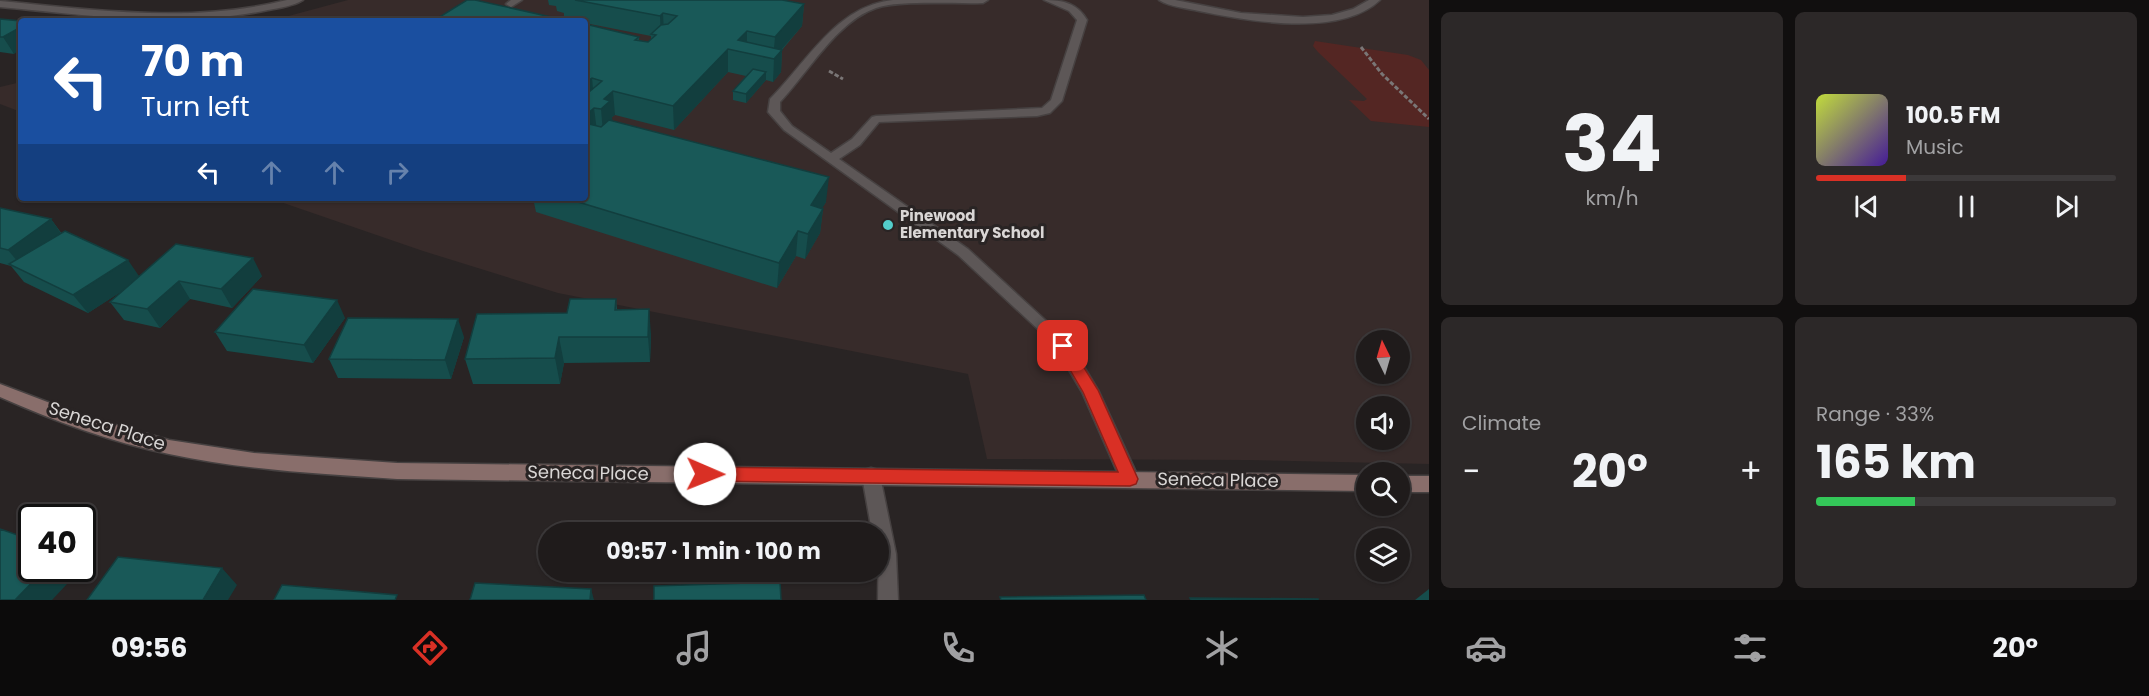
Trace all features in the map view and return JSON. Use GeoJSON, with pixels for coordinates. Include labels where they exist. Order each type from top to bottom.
{"type":"FeatureCollection","features":[{"type":"Feature","properties":{"kind":"street"},"geometry":{"type":"LineString","coordinates":[[0,4],[184,17],[226,14],[298,0]]}},
{"type":"Feature","properties":{"kind":"street"},"geometry":{"type":"LineString","coordinates":[[983,0],[877,4],[859,14],[832,35],[778,96],[774,112],[782,122],[963,252],[1046,328],[1063,346],[1090,390],[1130,479]]}},
{"type":"Feature","properties":{"kind":"street"},"geometry":{"type":"LineString","coordinates":[[832,158],[856,142],[876,119],[1037,113],[1051,107],[1056,102],[1082,20],[1078,13],[1069,6],[1049,0]]}},
{"type":"Feature","properties":{"kind":"street"},"geometry":{"type":"LineString","coordinates":[[1164,0],[1223,14],[1292,20],[1324,18],[1350,13],[1369,6],[1375,0]]}},
{"type":"Feature","properties":{"kind":"street","name":"Seneca Place"},"geometry":{"type":"LineString","coordinates":[[0,390],[114,432],[170,447],[279,463],[397,471],[1356,483]]}},
{"type":"Feature","properties":{"kind":"street"},"geometry":{"type":"LineString","coordinates":[[871,476],[886,554],[888,600]]}},
{"type":"Feature","properties":{"kind":"street"},"geometry":{"type":"LineString","coordinates":[[1410,484],[1429,484]]}},
{"type":"Feature","properties":{"kind":"path"},"geometry":{"type":"LineString","coordinates":[[1361,47],[1382,74],[1429,119]]}},
{"type":"Feature","properties":{"kind":"shaded area","name":"Pinewood Elementary School"},"geometry":{"type":"Polygon","coordinates":[[[348,0],[1429,0],[1429,464],[1248,460],[987,459],[968,374],[558,293],[423,251],[278,201],[588,201],[588,18],[281,18],[348,0]]]}},
{"type":"Feature","properties":{"kind":"shaded area"},"geometry":{"type":"Polygon","coordinates":[[[1315,41],[1408,55],[1421,60],[1429,70],[1429,127],[1371,121],[1349,100],[1364,101],[1367,99],[1318,52],[1313,46],[1315,41]]]}},
{"type":"Feature","properties":{"kind":"shaded area"},"geometry":{"type":"Polygon","coordinates":[[[18,83],[18,111],[0,104],[0,87],[18,83]]]}},
{"type":"Feature","properties":{"kind":"building"},"geometry":{"type":"Polygon","coordinates":[[[467,0],[475,0],[556,18],[438,18],[467,0]]]}},
{"type":"Feature","properties":{"kind":"building"},"geometry":{"type":"Polygon","coordinates":[[[575,0],[782,0],[804,4],[775,37],[747,31],[738,40],[782,50],[774,59],[728,49],[673,106],[613,91],[604,99],[610,101],[601,109],[594,108],[588,113],[588,92],[602,81],[592,78],[588,81],[588,25],[639,37],[635,40],[648,42],[656,35],[651,34],[661,25],[668,24],[677,16],[663,13],[660,16],[575,0]]]}},
{"type":"Feature","properties":{"kind":"building"},"geometry":{"type":"Polygon","coordinates":[[[0,19],[18,21],[18,29],[0,37],[0,19]]]}},
{"type":"Feature","properties":{"kind":"building"},"geometry":{"type":"Polygon","coordinates":[[[753,69],[766,72],[746,94],[733,91],[753,69]]]}},
{"type":"Feature","properties":{"kind":"building"},"geometry":{"type":"Polygon","coordinates":[[[609,120],[829,177],[811,205],[823,209],[808,234],[798,231],[779,263],[575,201],[588,201],[588,124],[601,127],[609,120]]]}},
{"type":"Feature","properties":{"kind":"building"},"geometry":{"type":"Polygon","coordinates":[[[0,208],[51,219],[8,250],[0,248],[0,208]]]}},
{"type":"Feature","properties":{"kind":"building"},"geometry":{"type":"Polygon","coordinates":[[[65,231],[128,260],[73,295],[9,264],[65,231]]]}},
{"type":"Feature","properties":{"kind":"building"},"geometry":{"type":"Polygon","coordinates":[[[176,244],[253,258],[221,289],[179,281],[147,309],[110,302],[176,244]]]}},
{"type":"Feature","properties":{"kind":"building"},"geometry":{"type":"Polygon","coordinates":[[[253,289],[337,300],[304,345],[215,332],[253,289]]]}},
{"type":"Feature","properties":{"kind":"building"},"geometry":{"type":"Polygon","coordinates":[[[570,299],[616,299],[615,310],[649,309],[648,337],[559,337],[555,358],[465,359],[477,314],[567,313],[570,299]]]}},
{"type":"Feature","properties":{"kind":"building"},"geometry":{"type":"Polygon","coordinates":[[[348,318],[458,319],[445,360],[329,359],[348,318]]]}},
{"type":"Feature","properties":{"kind":"building"},"geometry":{"type":"Polygon","coordinates":[[[0,529],[18,535],[18,582],[32,582],[15,600],[0,600],[0,529]]]}},
{"type":"Feature","properties":{"kind":"building"},"geometry":{"type":"Polygon","coordinates":[[[118,557],[222,568],[203,600],[87,600],[118,557]]]}},
{"type":"Feature","properties":{"kind":"building"},"geometry":{"type":"Polygon","coordinates":[[[780,582],[781,600],[654,600],[654,586],[780,582]]]}},
{"type":"Feature","properties":{"kind":"building"},"geometry":{"type":"Polygon","coordinates":[[[475,583],[591,589],[590,600],[470,600],[475,583]]]}},
{"type":"Feature","properties":{"kind":"building"},"geometry":{"type":"Polygon","coordinates":[[[282,585],[397,595],[395,600],[274,600],[282,585]]]}},
{"type":"Feature","properties":{"kind":"building"},"geometry":{"type":"Polygon","coordinates":[[[1144,595],[1146,600],[1001,600],[1000,597],[1144,595]]]}},
{"type":"Feature","properties":{"kind":"building"},"geometry":{"type":"Polygon","coordinates":[[[1190,598],[1318,599],[1318,600],[1191,600],[1190,598]]]}},
{"type":"Feature","properties":{"kind":"place","name":"Pinewood Elementary School"},"geometry":{"type":"Point","coordinates":[888,225]}},
{"type":"Feature","properties":{"kind":"route"},"geometry":{"type":"LineString","coordinates":[[705,474],[1130,479],[1107,423],[1063,346]]}}]}
